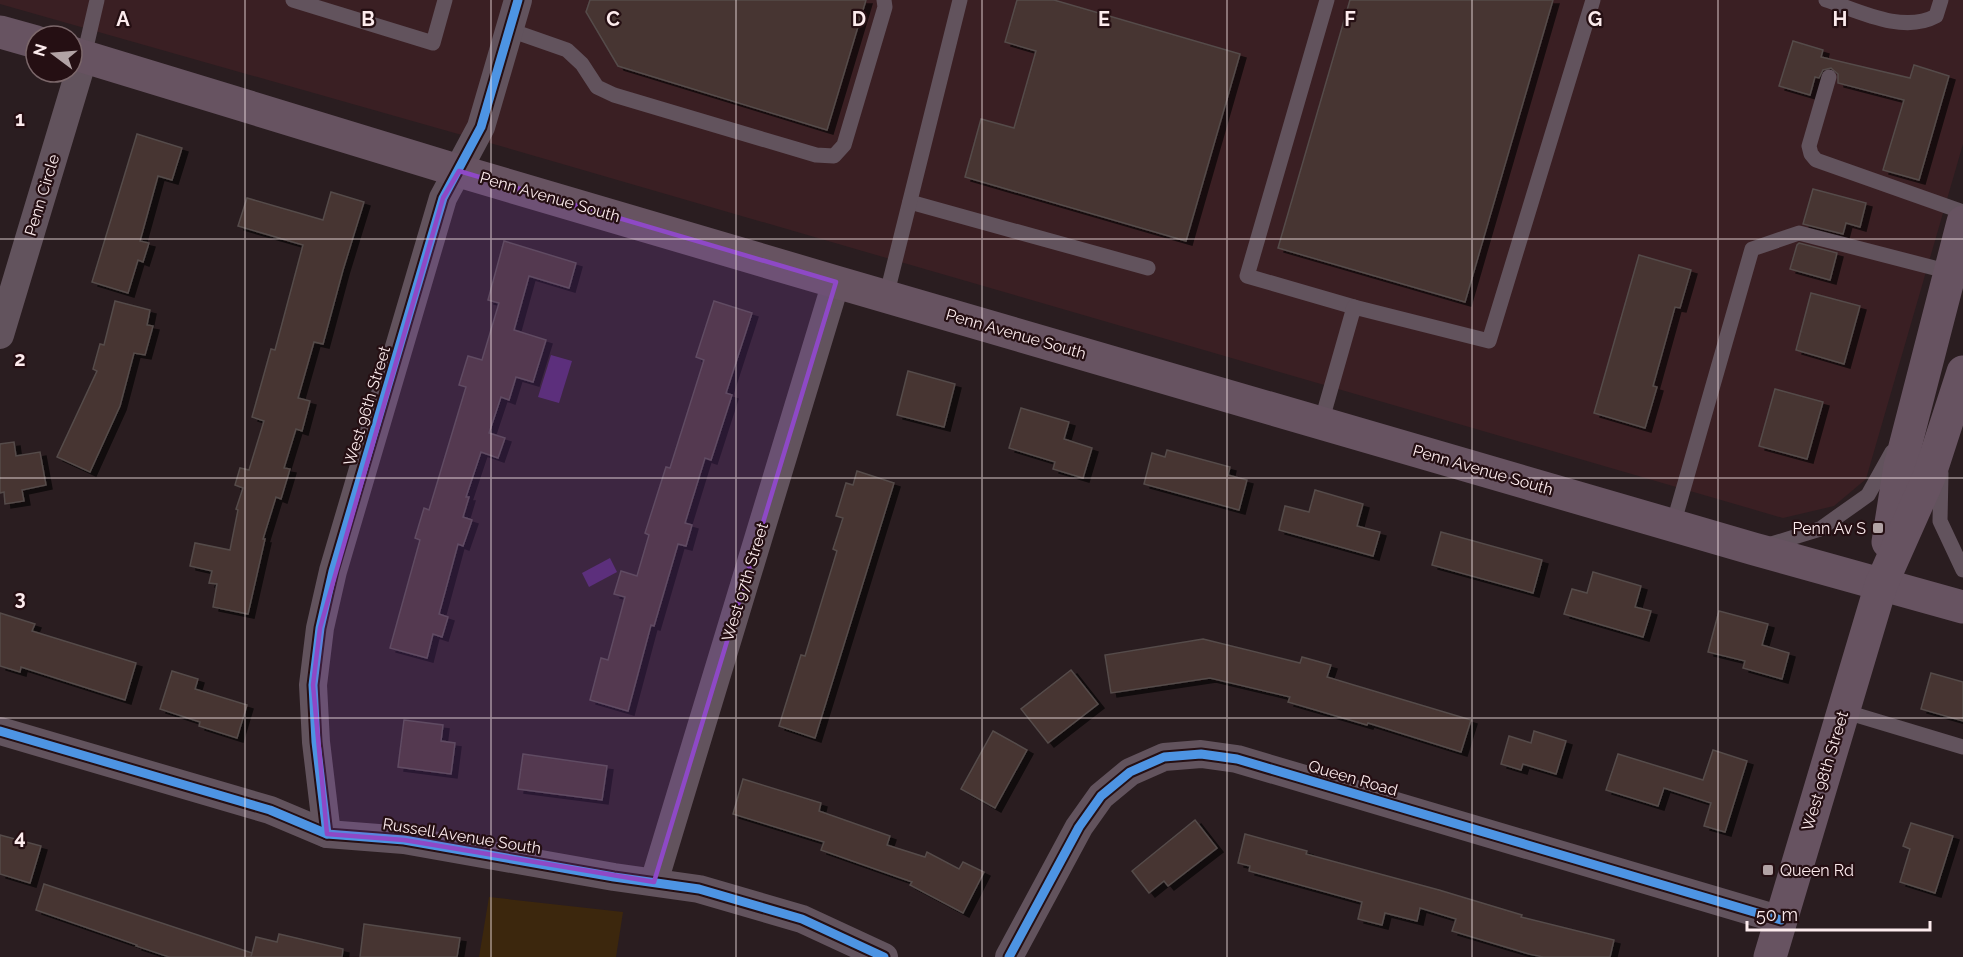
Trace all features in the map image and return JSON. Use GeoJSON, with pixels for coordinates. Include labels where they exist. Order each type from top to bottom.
{"type":"FeatureCollection","features":[{"type":"Feature","properties":{"kind":"main road"},"geometry":{"type":"LineString","coordinates":[[0,32],[24,39]]}},
{"type":"Feature","properties":{"kind":"main road","name":"Penn Avenue South"},"geometry":{"type":"LineString","coordinates":[[84,56],[459,171],[886,297],[1754,549],[1963,607]]}},
{"type":"Feature","properties":{"kind":"main road","name":"West 98th Street"},"geometry":{"type":"LineString","coordinates":[[1770,957],[1881,585],[1900,466],[1963,222]]}},
{"type":"Feature","properties":{"kind":"main road","name":"West 98th Street"},"geometry":{"type":"LineString","coordinates":[[1881,585],[1929,477],[1963,372]]}},
{"type":"Feature","properties":{"kind":"street","name":"West 96th Street"},"geometry":{"type":"LineString","coordinates":[[327,834],[316,741],[314,685],[320,628],[333,571],[443,198],[482,127],[518,0]]}},
{"type":"Feature","properties":{"kind":"street","name":"Penn Circle"},"geometry":{"type":"LineString","coordinates":[[0,335],[70,84]]}},
{"type":"Feature","properties":{"kind":"street","name":"West 97th Street"},"geometry":{"type":"LineString","coordinates":[[654,882],[836,282]]}},
{"type":"Feature","properties":{"kind":"street","name":"Russell Avenue South"},"geometry":{"type":"LineString","coordinates":[[0,731],[270,810],[327,834],[404,840],[614,877],[699,889],[802,919],[884,957]]}},
{"type":"Feature","properties":{"kind":"street","name":"Queen Road"},"geometry":{"type":"LineString","coordinates":[[1009,957],[1079,827],[1101,796],[1130,772],[1164,757],[1201,754],[1248,763],[1781,920]]}},
{"type":"Feature","properties":{"kind":"lane"},"geometry":{"type":"LineString","coordinates":[[84,37],[97,0]]}},
{"type":"Feature","properties":{"kind":"lane"},"geometry":{"type":"LineString","coordinates":[[293,0],[433,43],[445,0]]}},
{"type":"Feature","properties":{"kind":"lane"},"geometry":{"type":"LineString","coordinates":[[510,30],[567,50],[582,64],[597,87],[614,95],[816,155],[834,156],[844,145],[885,7],[884,0]]}},
{"type":"Feature","properties":{"kind":"lane"},"geometry":{"type":"LineString","coordinates":[[886,297],[960,0]]}},
{"type":"Feature","properties":{"kind":"lane"},"geometry":{"type":"LineString","coordinates":[[1327,0],[1247,276],[1354,307],[1489,341],[1593,0]]}},
{"type":"Feature","properties":{"kind":"lane"},"geometry":{"type":"LineString","coordinates":[[1826,0],[1903,23],[1927,21],[1936,16],[1941,0]]}},
{"type":"Feature","properties":{"kind":"lane"},"geometry":{"type":"LineString","coordinates":[[1829,77],[1809,146],[1816,160],[1963,212]]}},
{"type":"Feature","properties":{"kind":"lane"},"geometry":{"type":"LineString","coordinates":[[910,202],[1148,268]]}},
{"type":"Feature","properties":{"kind":"lane"},"geometry":{"type":"LineString","coordinates":[[1673,525],[1752,249],[1799,233],[1950,272]]}},
{"type":"Feature","properties":{"kind":"lane"},"geometry":{"type":"LineString","coordinates":[[1321,423],[1354,307]]}},
{"type":"Feature","properties":{"kind":"lane"},"geometry":{"type":"LineString","coordinates":[[1754,549],[1820,529],[1868,495],[1915,410]]}},
{"type":"Feature","properties":{"kind":"lane"},"geometry":{"type":"LineString","coordinates":[[1941,444],[1940,521],[1963,570]]}},
{"type":"Feature","properties":{"kind":"lane"},"geometry":{"type":"LineString","coordinates":[[1844,711],[1963,747]]}},
{"type":"Feature","properties":{"kind":"highlighted area"},"geometry":{"type":"Polygon","coordinates":[[[459,171],[836,282],[654,882],[404,840],[327,834],[313,685],[320,628],[443,198],[459,171]]]}},
{"type":"Feature","properties":{"kind":"shaded area"},"geometry":{"type":"Polygon","coordinates":[[[0,0],[1963,0],[1963,144],[1866,479],[1834,506],[1783,518],[504,147],[84,28],[84,24],[70,24],[0,4],[0,0]]]}},
{"type":"Feature","properties":{"kind":"shaded area"},"geometry":{"type":"Polygon","coordinates":[[[551,355],[572,361],[559,403],[538,397],[551,355]]]}},
{"type":"Feature","properties":{"kind":"shaded area"},"geometry":{"type":"Polygon","coordinates":[[[610,558],[617,572],[589,587],[582,573],[610,558]]]}},
{"type":"Feature","properties":{"kind":"shaded area"},"geometry":{"type":"Polygon","coordinates":[[[489,897],[623,912],[616,957],[479,957],[489,897]]]}},
{"type":"Feature","properties":{"kind":"building"},"geometry":{"type":"Polygon","coordinates":[[[590,0],[866,0],[827,130],[618,66],[586,12],[590,0]]]}},
{"type":"Feature","properties":{"kind":"building"},"geometry":{"type":"Polygon","coordinates":[[[1017,0],[1054,0],[1240,54],[1186,241],[965,177],[981,119],[1014,128],[1036,51],[1005,42],[1017,0]]]}},
{"type":"Feature","properties":{"kind":"building"},"geometry":{"type":"Polygon","coordinates":[[[1350,0],[1553,0],[1465,302],[1278,248],[1350,0]]]}},
{"type":"Feature","properties":{"kind":"building"},"geometry":{"type":"Polygon","coordinates":[[[1793,41],[1823,50],[1821,57],[1910,78],[1914,65],[1949,76],[1919,180],[1883,170],[1904,100],[1838,83],[1838,74],[1831,68],[1823,70],[1819,78],[1815,77],[1810,95],[1779,86],[1793,41]]]}},
{"type":"Feature","properties":{"kind":"building"},"geometry":{"type":"Polygon","coordinates":[[[137,134],[182,148],[172,180],[158,176],[140,241],[149,243],[143,262],[138,260],[128,293],[92,282],[137,134]]]}},
{"type":"Feature","properties":{"kind":"building"},"geometry":{"type":"Polygon","coordinates":[[[1813,189],[1866,203],[1860,227],[1846,223],[1843,234],[1803,224],[1813,189]]]}},
{"type":"Feature","properties":{"kind":"building"},"geometry":{"type":"Polygon","coordinates":[[[331,192],[364,202],[323,344],[314,342],[298,398],[310,401],[302,431],[296,429],[284,468],[290,469],[281,499],[276,497],[263,539],[265,539],[248,614],[213,607],[217,584],[209,583],[212,571],[190,566],[195,543],[230,550],[238,510],[236,509],[243,488],[235,485],[240,468],[249,470],[264,421],[252,417],[271,349],[275,350],[303,245],[238,226],[247,198],[323,220],[331,192]]]}},
{"type":"Feature","properties":{"kind":"building"},"geometry":{"type":"Polygon","coordinates":[[[504,241],[576,263],[569,288],[529,276],[514,330],[546,340],[533,382],[516,377],[509,400],[501,397],[489,433],[505,438],[498,458],[481,452],[466,497],[469,497],[463,517],[472,520],[463,546],[458,544],[439,614],[448,617],[442,637],[433,634],[427,658],[390,648],[420,540],[415,538],[424,508],[429,510],[466,387],[459,385],[468,356],[482,360],[499,303],[488,300],[504,241]]]}},
{"type":"Feature","properties":{"kind":"building"},"geometry":{"type":"Polygon","coordinates":[[[1799,243],[1837,253],[1830,280],[1790,269],[1799,243]]]}},
{"type":"Feature","properties":{"kind":"building"},"geometry":{"type":"Polygon","coordinates":[[[1639,255],[1691,270],[1680,308],[1675,307],[1653,386],[1657,387],[1645,428],[1594,413],[1639,255]]]}},
{"type":"Feature","properties":{"kind":"building"},"geometry":{"type":"Polygon","coordinates":[[[1811,293],[1860,306],[1844,364],[1796,350],[1811,293]]]}},
{"type":"Feature","properties":{"kind":"building"},"geometry":{"type":"Polygon","coordinates":[[[115,301],[150,310],[147,325],[153,326],[145,355],[134,353],[120,406],[90,472],[57,457],[97,371],[93,369],[100,344],[104,345],[115,301]]]}},
{"type":"Feature","properties":{"kind":"building"},"geometry":{"type":"Polygon","coordinates":[[[714,301],[752,313],[726,393],[732,395],[711,460],[705,458],[685,523],[692,525],[686,546],[678,544],[654,626],[651,625],[628,711],[590,700],[601,658],[608,660],[625,597],[614,594],[621,571],[637,576],[649,535],[645,533],[666,467],[670,468],[704,360],[696,357],[714,301]]]}},
{"type":"Feature","properties":{"kind":"building"},"geometry":{"type":"Polygon","coordinates":[[[908,371],[955,384],[944,427],[897,415],[908,371]]]}},
{"type":"Feature","properties":{"kind":"building"},"geometry":{"type":"Polygon","coordinates":[[[1775,389],[1823,402],[1807,459],[1759,446],[1775,389]]]}},
{"type":"Feature","properties":{"kind":"building"},"geometry":{"type":"Polygon","coordinates":[[[1021,408],[1069,422],[1064,439],[1092,448],[1083,478],[1053,469],[1055,462],[1009,448],[1021,408]]]}},
{"type":"Feature","properties":{"kind":"building"},"geometry":{"type":"Polygon","coordinates":[[[14,442],[16,456],[40,452],[46,485],[22,490],[24,501],[5,504],[4,492],[0,493],[0,444],[14,442]]]}},
{"type":"Feature","properties":{"kind":"building"},"geometry":{"type":"Polygon","coordinates":[[[1167,450],[1230,467],[1228,475],[1247,480],[1239,510],[1144,484],[1152,453],[1165,457],[1167,450]]]}},
{"type":"Feature","properties":{"kind":"building"},"geometry":{"type":"Polygon","coordinates":[[[857,471],[894,483],[815,738],[779,726],[801,655],[805,656],[837,551],[833,549],[843,518],[836,516],[846,483],[853,485],[857,471]]]}},
{"type":"Feature","properties":{"kind":"building"},"geometry":{"type":"Polygon","coordinates":[[[1315,490],[1363,504],[1357,526],[1380,532],[1373,556],[1279,530],[1285,506],[1309,512],[1315,490]]]}},
{"type":"Feature","properties":{"kind":"building"},"geometry":{"type":"Polygon","coordinates":[[[1441,532],[1542,560],[1533,593],[1432,565],[1441,532]]]}},
{"type":"Feature","properties":{"kind":"building"},"geometry":{"type":"Polygon","coordinates":[[[1593,572],[1641,586],[1635,607],[1651,611],[1643,637],[1564,614],[1572,589],[1587,593],[1593,572]]]}},
{"type":"Feature","properties":{"kind":"building"},"geometry":{"type":"Polygon","coordinates":[[[1719,611],[1768,624],[1762,645],[1789,653],[1782,679],[1743,668],[1745,661],[1708,652],[1719,611]]]}},
{"type":"Feature","properties":{"kind":"building"},"geometry":{"type":"Polygon","coordinates":[[[0,613],[35,624],[32,631],[136,663],[125,700],[21,667],[20,672],[0,666],[0,613]]]}},
{"type":"Feature","properties":{"kind":"building"},"geometry":{"type":"Polygon","coordinates":[[[1203,639],[1300,663],[1302,657],[1331,665],[1327,677],[1471,720],[1461,752],[1368,723],[1367,725],[1288,702],[1290,697],[1210,678],[1111,693],[1105,655],[1203,639]]]}},
{"type":"Feature","properties":{"kind":"building"},"geometry":{"type":"Polygon","coordinates":[[[1071,670],[1098,704],[1048,743],[1021,709],[1071,670]]]}},
{"type":"Feature","properties":{"kind":"building"},"geometry":{"type":"Polygon","coordinates":[[[172,671],[198,679],[195,689],[247,705],[237,738],[199,726],[200,722],[160,709],[172,671]]]}},
{"type":"Feature","properties":{"kind":"building"},"geometry":{"type":"Polygon","coordinates":[[[1931,673],[1963,682],[1963,721],[1921,709],[1931,673]]]}},
{"type":"Feature","properties":{"kind":"building"},"geometry":{"type":"Polygon","coordinates":[[[404,720],[443,725],[441,741],[455,743],[451,774],[398,767],[404,720]]]}},
{"type":"Feature","properties":{"kind":"building"},"geometry":{"type":"Polygon","coordinates":[[[993,731],[1027,750],[995,808],[961,789],[993,731]]]}},
{"type":"Feature","properties":{"kind":"building"},"geometry":{"type":"Polygon","coordinates":[[[1534,731],[1566,741],[1556,774],[1523,764],[1521,770],[1501,764],[1509,736],[1531,743],[1534,731]]]}},
{"type":"Feature","properties":{"kind":"building"},"geometry":{"type":"Polygon","coordinates":[[[1713,750],[1747,761],[1725,832],[1704,826],[1711,803],[1664,788],[1658,806],[1606,790],[1618,754],[1703,780],[1713,750]]]}},
{"type":"Feature","properties":{"kind":"building"},"geometry":{"type":"Polygon","coordinates":[[[523,754],[607,766],[602,800],[518,789],[523,754]]]}},
{"type":"Feature","properties":{"kind":"building"},"geometry":{"type":"Polygon","coordinates":[[[743,779],[821,803],[819,811],[890,836],[887,845],[925,857],[927,852],[959,869],[963,862],[984,872],[963,913],[910,885],[912,882],[821,850],[824,842],[733,814],[743,779]]]}},
{"type":"Feature","properties":{"kind":"building"},"geometry":{"type":"Polygon","coordinates":[[[1195,820],[1217,848],[1168,886],[1164,881],[1149,893],[1132,871],[1195,820]]]}},
{"type":"Feature","properties":{"kind":"building"},"geometry":{"type":"Polygon","coordinates":[[[1911,823],[1953,836],[1935,893],[1900,882],[1910,849],[1903,846],[1911,823]]]}},
{"type":"Feature","properties":{"kind":"building"},"geometry":{"type":"Polygon","coordinates":[[[1245,834],[1307,851],[1306,854],[1439,890],[1522,915],[1521,917],[1614,940],[1610,957],[1543,957],[1529,954],[1452,931],[1456,919],[1420,908],[1417,921],[1385,913],[1382,925],[1358,919],[1362,902],[1249,871],[1250,866],[1238,863],[1245,834]]]}},
{"type":"Feature","properties":{"kind":"building"},"geometry":{"type":"Polygon","coordinates":[[[0,835],[41,846],[30,883],[0,874],[0,835]]]}},
{"type":"Feature","properties":{"kind":"building"},"geometry":{"type":"Polygon","coordinates":[[[44,884],[252,953],[251,957],[169,957],[136,946],[36,910],[44,884]]]}},
{"type":"Feature","properties":{"kind":"building"},"geometry":{"type":"Polygon","coordinates":[[[364,924],[460,938],[457,957],[360,957],[364,924]]]}},
{"type":"Feature","properties":{"kind":"building"},"geometry":{"type":"Polygon","coordinates":[[[279,934],[343,949],[342,957],[251,957],[256,937],[277,942],[279,934]]]}},
{"type":"Feature","properties":{"kind":"cycle path"},"geometry":{"type":"LineString","coordinates":[[327,834],[316,742],[313,685],[320,628],[333,571],[443,198],[481,127],[518,0]]}},
{"type":"Feature","properties":{"kind":"cycle path"},"geometry":{"type":"LineString","coordinates":[[0,731],[270,810],[327,834],[404,840],[614,877],[699,889],[802,919],[884,957]]}},
{"type":"Feature","properties":{"kind":"cycle path"},"geometry":{"type":"LineString","coordinates":[[1009,957],[1079,827],[1101,796],[1130,772],[1164,757],[1201,754],[1237,759],[1781,920]]}},
{"type":"Feature","properties":{"kind":"place","name":"Penn Av S"},"geometry":{"type":"Point","coordinates":[1878,528]}},
{"type":"Feature","properties":{"kind":"place","name":"Queen Rd"},"geometry":{"type":"Point","coordinates":[1768,870]}}]}
